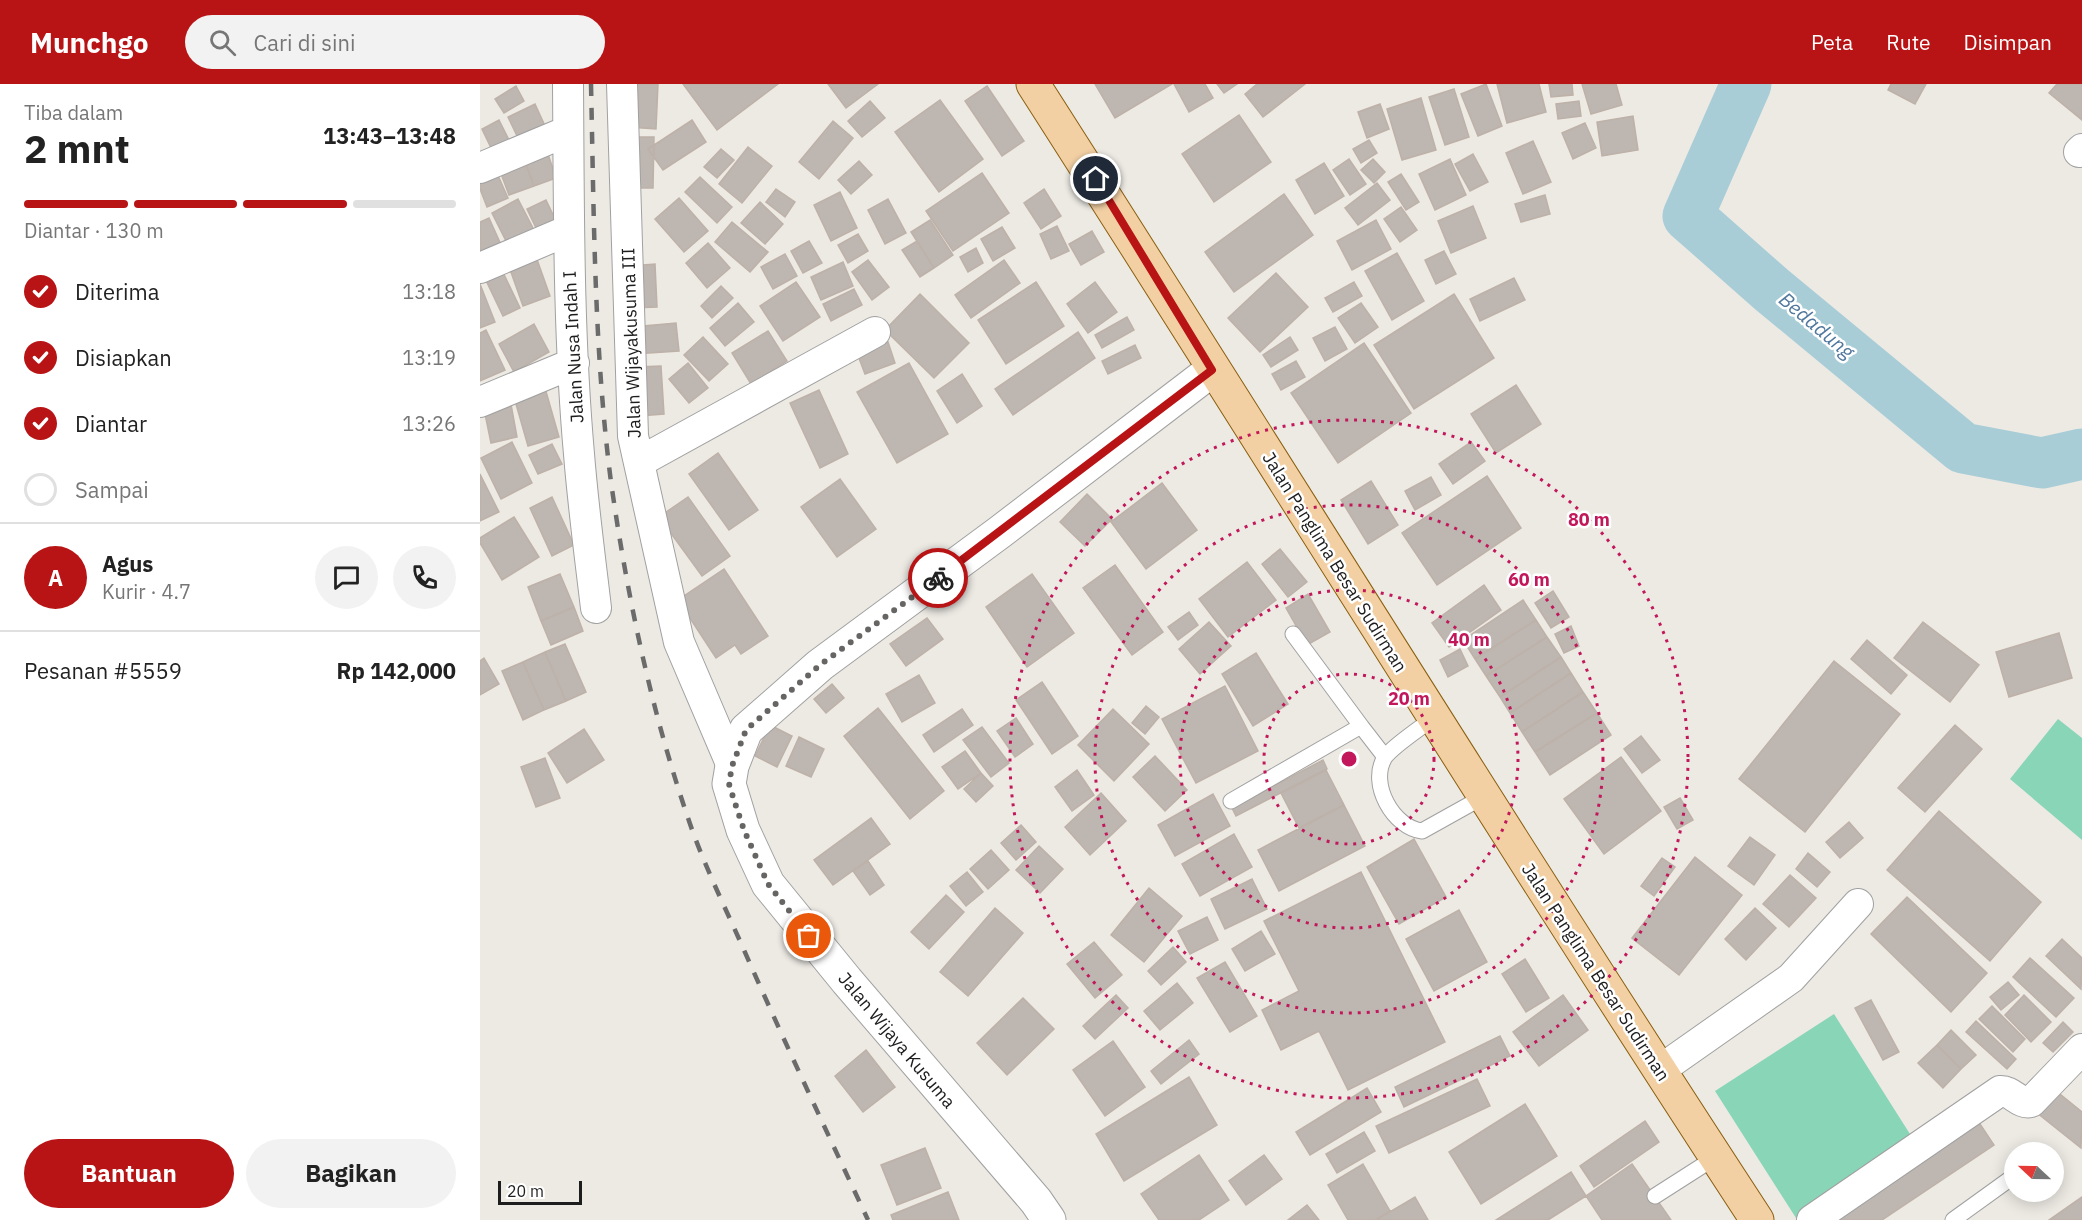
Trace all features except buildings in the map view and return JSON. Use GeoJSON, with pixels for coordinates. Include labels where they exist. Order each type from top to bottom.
{"type":"FeatureCollection","features":[{"type":"Feature","properties":{"kind":"main road","name":"Jalan Panglima Besar Sudirman"},"geometry":{"type":"LineString","coordinates":[[1033,84],[1096,179],[1212,370],[1433,718],[1757,1220]]}},
{"type":"Feature","properties":{"kind":"street","name":"Jalan Nusa Indah I"},"geometry":{"type":"LineString","coordinates":[[568,84],[569,230],[574,363],[579,454],[596,608]]}},
{"type":"Feature","properties":{"kind":"street","name":"Jalan Wijayakusuma III"},"geometry":{"type":"LineString","coordinates":[[622,84],[633,436],[679,642],[732,766]]}},
{"type":"Feature","properties":{"kind":"street"},"geometry":{"type":"LineString","coordinates":[[480,168],[568,131]]}},
{"type":"Feature","properties":{"kind":"street"},"geometry":{"type":"LineString","coordinates":[[480,268],[569,230]]}},
{"type":"Feature","properties":{"kind":"street"},"geometry":{"type":"LineString","coordinates":[[639,462],[875,332]]}},
{"type":"Feature","properties":{"kind":"street"},"geometry":{"type":"LineString","coordinates":[[480,402],[574,363]]}},
{"type":"Feature","properties":{"kind":"street","name":"Jalan Wijaya Kusuma"},"geometry":{"type":"LineString","coordinates":[[1048,1220],[1036,1201],[862,999],[768,884],[744,830],[732,794],[729,784],[732,766],[746,730],[820,665],[1000,532],[1212,370]]}},
{"type":"Feature","properties":{"kind":"street"},"geometry":{"type":"LineString","coordinates":[[1660,1070],[1791,978],[1858,904]]}},
{"type":"Feature","properties":{"kind":"street"},"geometry":{"type":"LineString","coordinates":[[1812,1220],[2000,1091],[2005,1091],[2024,1102],[2031,1102],[2082,1049]]}},
{"type":"Feature","properties":{"kind":"lane"},"geometry":{"type":"LineString","coordinates":[[1293,634],[1385,757]]}},
{"type":"Feature","properties":{"kind":"lane"},"geometry":{"type":"LineString","coordinates":[[1433,718],[1385,757],[1382,789],[1386,803],[1403,824],[1413,830],[1422,831],[1484,797]]}},
{"type":"Feature","properties":{"kind":"lane"},"geometry":{"type":"LineString","coordinates":[[1231,801],[1361,726]]}},
{"type":"Feature","properties":{"kind":"lane"},"geometry":{"type":"LineString","coordinates":[[1654,1196],[1716,1157]]}},
{"type":"Feature","properties":{"kind":"lane"},"geometry":{"type":"LineString","coordinates":[[1953,1220],[2004,1183]]}},
{"type":"Feature","properties":{"kind":"green space"},"geometry":{"type":"Polygon","coordinates":[[[2058,719],[2082,738],[2082,840],[2010,779],[2058,719]]]}},
{"type":"Feature","properties":{"kind":"green space"},"geometry":{"type":"Polygon","coordinates":[[[1834,1014],[1915,1142],[1796,1218],[1715,1091],[1834,1014]]]}},
{"type":"Feature","properties":{"kind":"waterway","name":"Bedadung"},"geometry":{"type":"LineString","coordinates":[[1746,84],[1688,216],[1772,290],[1963,448],[2042,463],[2082,454]]}},
{"type":"Feature","properties":{"kind":"railway"},"geometry":{"type":"LineString","coordinates":[[591,84],[596,283],[605,433],[625,567],[652,694],[675,777],[700,852],[868,1220]]}},
{"type":"Feature","properties":{"kind":"way so far"},"geometry":{"type":"LineString","coordinates":[[809,936],[768,884],[744,830],[729,784],[732,766],[746,730],[820,665],[938,578]]}},
{"type":"Feature","properties":{"kind":"route"},"geometry":{"type":"LineString","coordinates":[[938,578],[1212,370],[1096,179]]}}]}
